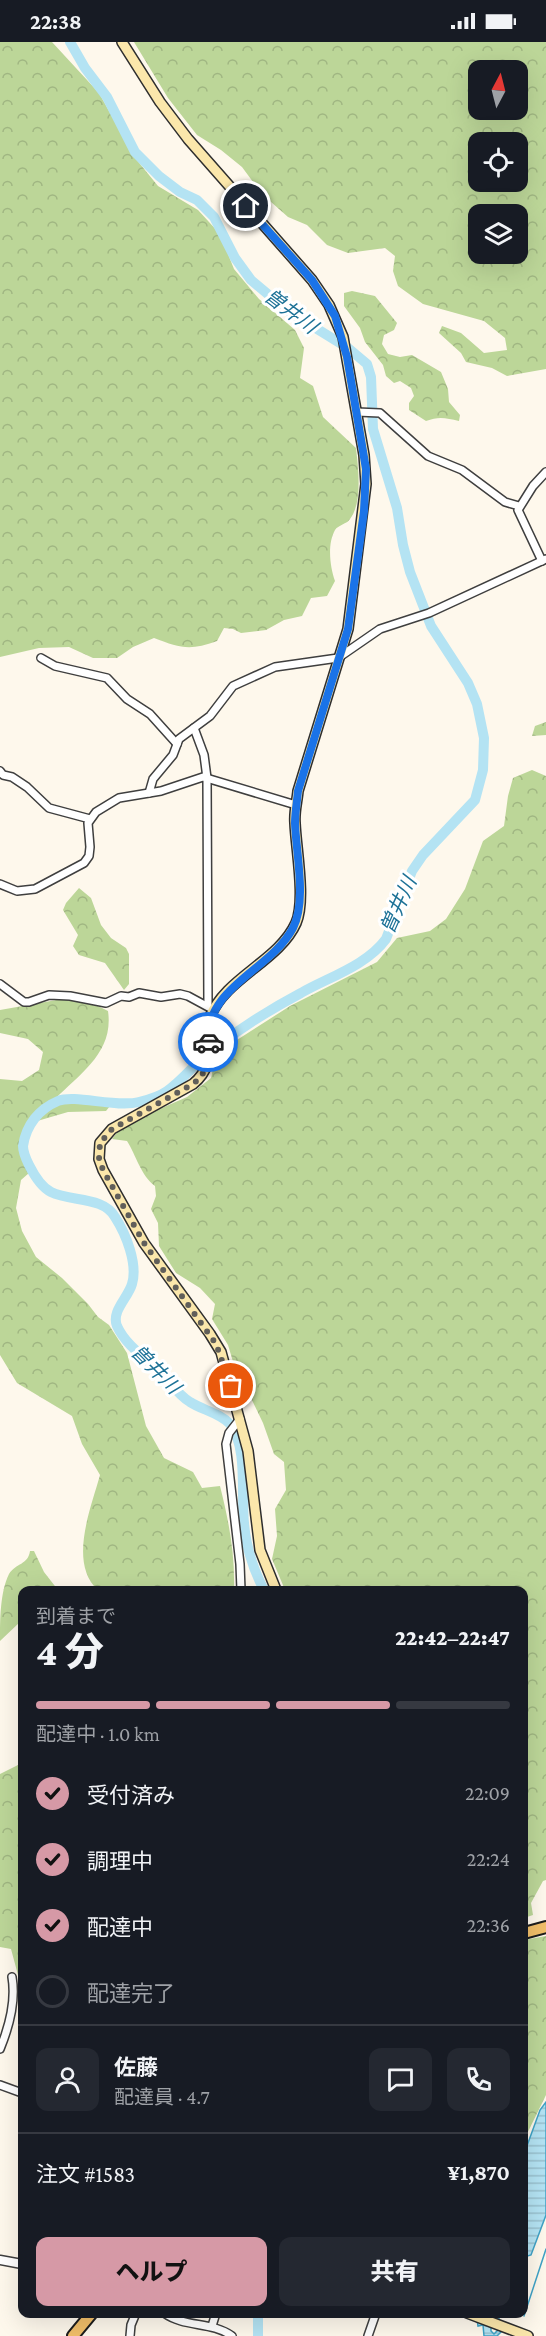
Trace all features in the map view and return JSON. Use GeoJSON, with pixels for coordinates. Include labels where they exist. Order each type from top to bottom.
{"type":"FeatureCollection","features":[{"type":"Feature","properties":{"kind":"main road"},"geometry":{"type":"LineString","coordinates":[[122,42],[160,102],[193,146],[323,294],[343,337],[366,469],[348,629],[300,783],[296,805],[299,904],[297,920],[281,944],[211,1008],[208,1025],[207,1068],[202,1077],[112,1129],[102,1138],[98,1152],[103,1170],[144,1243],[216,1344],[251,1467],[260,1550],[274,1586]]}},
{"type":"Feature","properties":{"kind":"main road"},"geometry":{"type":"LineString","coordinates":[[528,1932],[546,1927]]}},
{"type":"Feature","properties":{"kind":"main road"},"geometry":{"type":"LineString","coordinates":[[73,2336],[89,2318]]}},
{"type":"Feature","properties":{"kind":"main road"},"geometry":{"type":"LineString","coordinates":[[480,2318],[523,2334]]}},
{"type":"Feature","properties":{"kind":"street"},"geometry":{"type":"LineString","coordinates":[[357,412],[376,413],[385,417],[428,456],[462,470],[505,502],[519,506]]}},
{"type":"Feature","properties":{"kind":"street"},"geometry":{"type":"LineString","coordinates":[[149,793],[153,779],[173,755],[185,733],[210,716],[233,686],[243,680],[284,665],[338,658],[380,629],[425,614],[544,560],[518,510],[533,486],[546,472]]}},
{"type":"Feature","properties":{"kind":"street"},"geometry":{"type":"LineString","coordinates":[[40,658],[56,666],[107,678],[127,699],[150,714],[177,744]]}},
{"type":"Feature","properties":{"kind":"street"},"geometry":{"type":"LineString","coordinates":[[0,984],[24,1002],[49,995],[70,996],[106,1003],[117,997],[139,993],[161,997],[180,994],[211,1008],[207,778],[204,754],[194,728]]}},
{"type":"Feature","properties":{"kind":"street"},"geometry":{"type":"LineString","coordinates":[[1,774],[12,777],[27,787],[49,808],[90,819]]}},
{"type":"Feature","properties":{"kind":"street"},"geometry":{"type":"LineString","coordinates":[[0,884],[17,891],[35,889],[84,863],[89,856],[90,819],[96,812],[119,798],[149,793],[196,778],[207,778],[296,805]]}},
{"type":"Feature","properties":{"kind":"street"},"geometry":{"type":"LineString","coordinates":[[237,1422],[229,1433],[226,1452],[241,1586]]}},
{"type":"Feature","properties":{"kind":"street"},"geometry":{"type":"LineString","coordinates":[[0,2049],[9,2028],[14,1992],[12,1977]]}},
{"type":"Feature","properties":{"kind":"street"},"geometry":{"type":"LineString","coordinates":[[0,2085],[18,2092]]}},
{"type":"Feature","properties":{"kind":"street"},"geometry":{"type":"LineString","coordinates":[[0,2260],[18,2263]]}},
{"type":"Feature","properties":{"kind":"street"},"geometry":{"type":"LineString","coordinates":[[130,2336],[134,2318]]}},
{"type":"Feature","properties":{"kind":"street"},"geometry":{"type":"LineString","coordinates":[[172,2318],[178,2322],[212,2326],[232,2336]]}},
{"type":"Feature","properties":{"kind":"street"},"geometry":{"type":"LineString","coordinates":[[212,2326],[214,2318]]}},
{"type":"Feature","properties":{"kind":"street"},"geometry":{"type":"LineString","coordinates":[[368,2336],[374,2318]]}},
{"type":"Feature","properties":{"kind":"green space"},"geometry":{"type":"Polygon","coordinates":[[[0,42],[52,42],[99,93],[136,159],[158,186],[198,210],[220,234],[234,269],[259,299],[295,330],[304,348],[300,378],[313,386],[323,417],[356,448],[358,474],[358,494],[354,512],[349,521],[338,527],[332,536],[330,549],[335,581],[327,596],[311,598],[302,616],[284,620],[266,630],[241,633],[224,628],[217,641],[199,646],[178,646],[154,638],[133,647],[117,658],[93,658],[69,647],[39,648],[0,657],[0,42]]]}},
{"type":"Feature","properties":{"kind":"green space"},"geometry":{"type":"Polygon","coordinates":[[[134,42],[546,42],[546,369],[507,376],[492,368],[466,362],[461,353],[439,333],[442,326],[461,333],[484,353],[507,350],[505,338],[484,321],[423,304],[398,286],[393,271],[395,256],[385,248],[348,253],[327,245],[307,225],[288,217],[262,194],[242,167],[197,135],[168,98],[134,42]]]}},
{"type":"Feature","properties":{"kind":"green space"},"geometry":{"type":"Polygon","coordinates":[[[352,291],[375,296],[397,323],[394,330],[384,335],[382,344],[388,354],[400,357],[412,355],[441,372],[448,389],[449,402],[460,415],[459,421],[435,418],[426,421],[409,410],[409,403],[414,396],[411,388],[400,381],[394,383],[386,376],[383,365],[365,342],[360,328],[344,306],[344,293],[352,291]]]}},
{"type":"Feature","properties":{"kind":"green space"},"geometry":{"type":"Polygon","coordinates":[[[546,722],[546,735],[532,736],[535,726],[546,722]]]}},
{"type":"Feature","properties":{"kind":"green space"},"geometry":{"type":"Polygon","coordinates":[[[532,770],[546,776],[546,1880],[543,1881],[531,1903],[533,1915],[528,1917],[528,1586],[283,1586],[272,1559],[277,1536],[275,1509],[286,1490],[284,1462],[274,1454],[251,1398],[240,1385],[228,1345],[212,1319],[215,1304],[200,1288],[176,1273],[159,1246],[158,1223],[151,1209],[156,1196],[155,1186],[142,1171],[127,1141],[112,1139],[119,1130],[187,1097],[211,1078],[215,1060],[226,1047],[290,1006],[377,962],[397,938],[430,931],[446,919],[465,889],[483,841],[504,826],[513,778],[532,770]]]}},
{"type":"Feature","properties":{"kind":"green space"},"geometry":{"type":"Polygon","coordinates":[[[79,888],[91,898],[101,925],[111,938],[126,948],[129,954],[129,984],[124,990],[105,963],[79,955],[73,946],[78,935],[63,910],[79,888]]]}},
{"type":"Feature","properties":{"kind":"green space"},"geometry":{"type":"Polygon","coordinates":[[[62,999],[98,1006],[108,1011],[109,1025],[101,1050],[85,1071],[55,1099],[59,1103],[74,1102],[110,1106],[106,1111],[68,1112],[27,1124],[22,1148],[23,1159],[29,1173],[21,1180],[16,1208],[22,1231],[36,1257],[62,1278],[98,1317],[109,1325],[127,1353],[146,1426],[164,1458],[193,1472],[202,1488],[220,1486],[231,1538],[234,1586],[95,1586],[89,1579],[84,1565],[84,1535],[100,1475],[82,1444],[72,1416],[17,1383],[0,1355],[0,1079],[22,1081],[39,1070],[43,1052],[28,1039],[0,1033],[0,1010],[62,999]]]}},
{"type":"Feature","properties":{"kind":"green space"},"geometry":{"type":"Polygon","coordinates":[[[30,1551],[34,1551],[44,1572],[55,1586],[18,1586],[18,1624],[0,1641],[1,1606],[6,1581],[12,1570],[29,1556],[30,1551]]]}},
{"type":"Feature","properties":{"kind":"green space"},"geometry":{"type":"Polygon","coordinates":[[[18,1765],[18,1975],[11,1949],[0,1947],[0,1774],[18,1765]]]}},
{"type":"Feature","properties":{"kind":"green space"},"geometry":{"type":"Polygon","coordinates":[[[546,1936],[546,2095],[528,2132],[528,1939],[546,1936]]]}},
{"type":"Feature","properties":{"kind":"water"},"geometry":{"type":"Polygon","coordinates":[[[546,2102],[546,2215],[531,2255],[528,2256],[528,2143],[540,2110],[546,2102]]]}},
{"type":"Feature","properties":{"kind":"water"},"geometry":{"type":"Polygon","coordinates":[[[477,2318],[499,2318],[491,2326],[491,2331],[494,2334],[501,2327],[503,2330],[497,2336],[484,2336],[483,2325],[478,2326],[477,2318]]]}},
{"type":"Feature","properties":{"kind":"waterway","name":"曽井川"},"geometry":{"type":"LineString","coordinates":[[70,42],[85,68],[107,97],[135,152],[159,176],[180,192],[197,200],[214,217],[235,258],[251,280],[288,311],[348,348],[367,364],[371,377],[373,429],[397,508],[410,572],[431,626],[468,683],[477,704],[484,738],[483,770],[475,800],[423,855],[412,871],[386,939],[368,957],[244,1027],[206,1055],[179,1082],[164,1093],[129,1103],[74,1099],[58,1101],[39,1113],[30,1125],[25,1138],[23,1149],[26,1158],[44,1187],[59,1195],[95,1202],[103,1206],[110,1210],[123,1232],[130,1249],[133,1276],[130,1289],[116,1315],[117,1326],[121,1333],[131,1346],[162,1373],[182,1396],[226,1420],[236,1433],[242,1458],[246,1541],[253,1566],[262,1586]]}},
{"type":"Feature","properties":{"kind":"waterway"},"geometry":{"type":"LineString","coordinates":[[528,2304],[546,2249]]}},
{"type":"Feature","properties":{"kind":"waterway","name":"曽井川"},"geometry":{"type":"LineString","coordinates":[[258,2318],[258,2336]]}},
{"type":"Feature","properties":{"kind":"way so far"},"geometry":{"type":"LineString","coordinates":[[208,1042],[208,1064],[202,1077],[112,1129],[102,1138],[98,1152],[103,1170],[144,1243],[216,1344],[231,1386]]}},
{"type":"Feature","properties":{"kind":"route"},"geometry":{"type":"LineString","coordinates":[[208,1042],[210,1017],[219,1002],[281,944],[297,920],[299,904],[295,817],[298,791],[348,629],[366,484],[364,455],[347,357],[335,316],[312,280],[246,206]]}}]}
